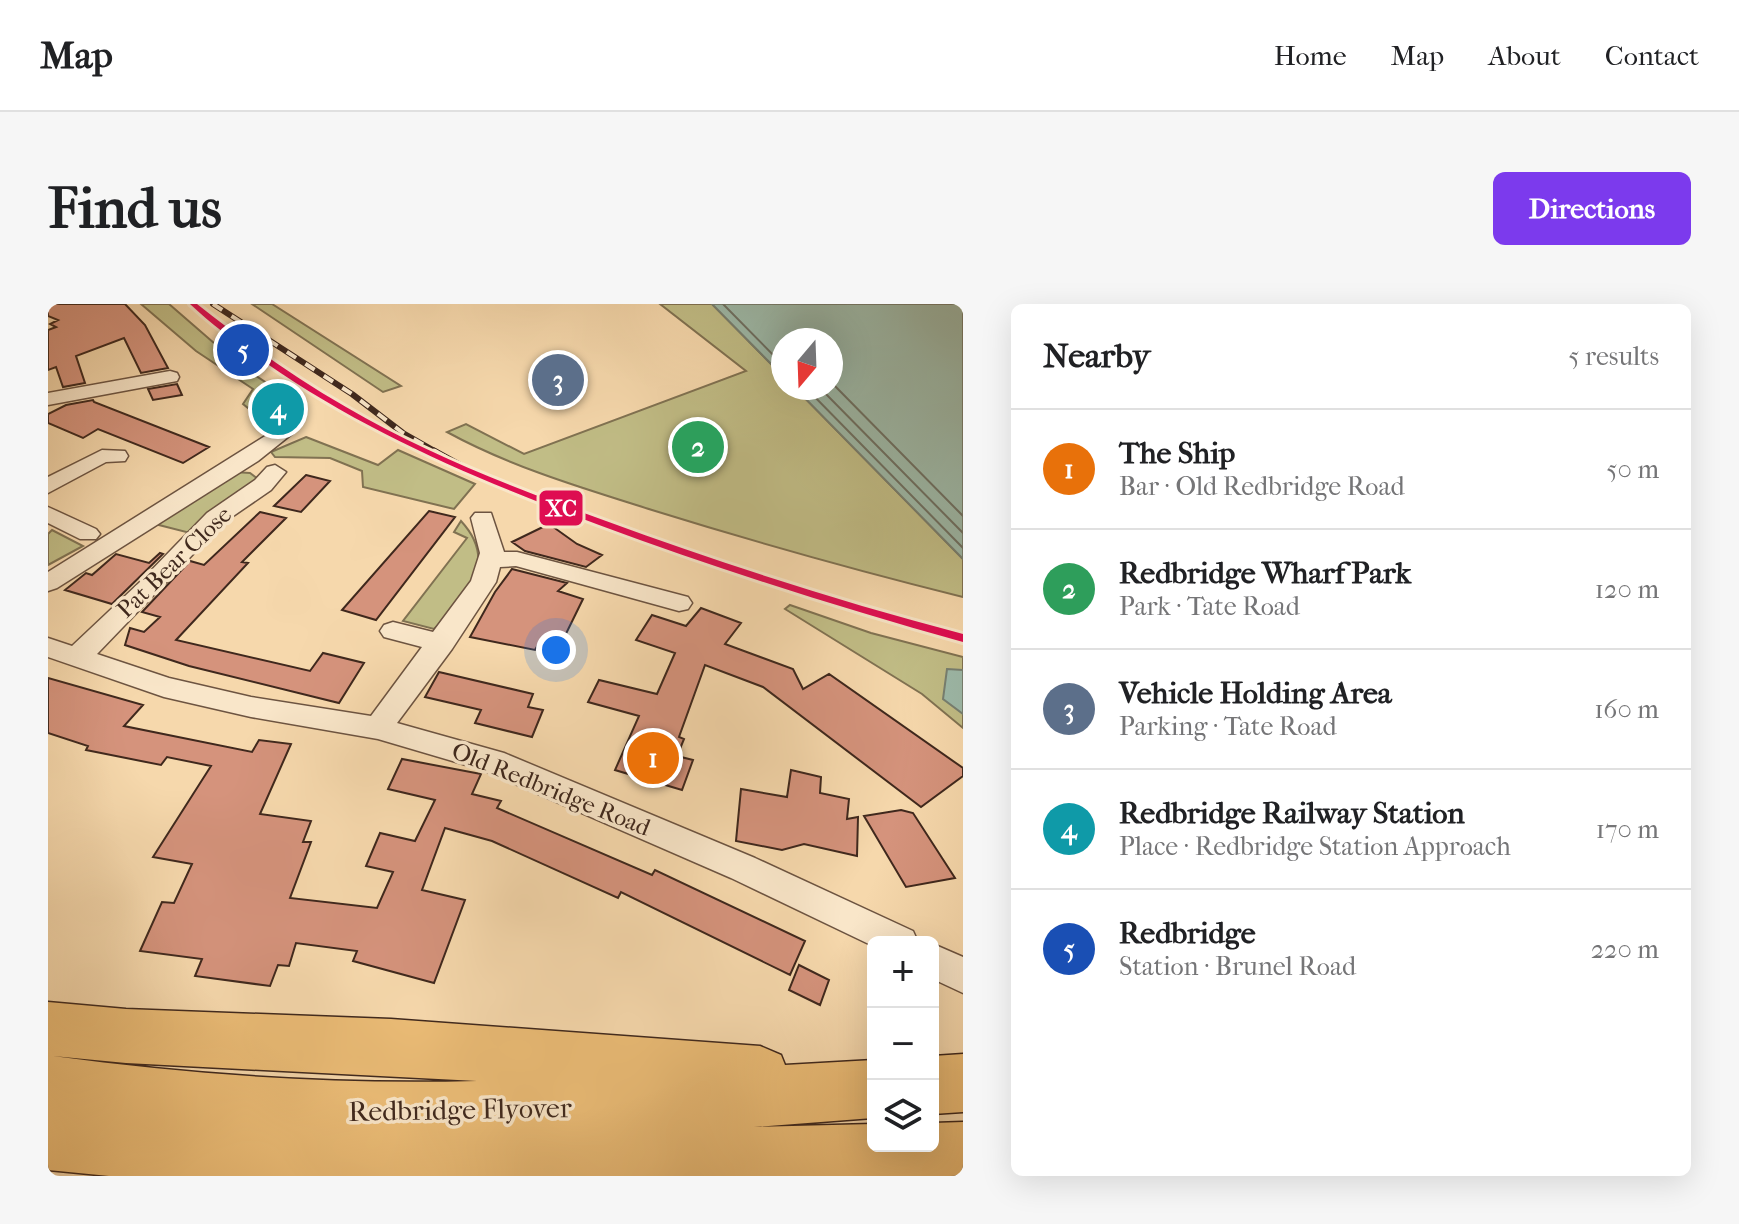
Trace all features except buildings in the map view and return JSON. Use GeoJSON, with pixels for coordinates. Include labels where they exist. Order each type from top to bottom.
{"type":"FeatureCollection","features":[{"type":"Feature","properties":{"kind":"main road"},"geometry":{"type":"LineString","coordinates":[[48,1029],[573,1059],[867,1086]]}},
{"type":"Feature","properties":{"kind":"main road"},"geometry":{"type":"LineString","coordinates":[[939,1085],[963,1083]]}},
{"type":"Feature","properties":{"kind":"main road","name":"Redbridge Flyover"},"geometry":{"type":"LineString","coordinates":[[48,1085],[129,1097],[189,1127],[273,1161],[473,1166],[963,1153]]}},
{"type":"Feature","properties":{"kind":"main road","name":"Redbridge Flyover"},"geometry":{"type":"LineString","coordinates":[[48,1139],[189,1127],[295,1110],[464,1113],[867,1087]]}},
{"type":"Feature","properties":{"kind":"main road"},"geometry":{"type":"LineString","coordinates":[[910,1176],[963,1163]]}},
{"type":"Feature","properties":{"kind":"street"},"geometry":{"type":"LineString","coordinates":[[48,399],[124,377],[170,377]]}},
{"type":"Feature","properties":{"kind":"street"},"geometry":{"type":"LineString","coordinates":[[48,583],[250,456],[286,429]]}},
{"type":"Feature","properties":{"kind":"street"},"geometry":{"type":"LineString","coordinates":[[48,486],[102,456],[117,456]]}},
{"type":"Feature","properties":{"kind":"street","name":"Pat Bear Close"},"geometry":{"type":"LineString","coordinates":[[62,652],[161,576],[206,526],[263,485],[275,472]]}},
{"type":"Feature","properties":{"kind":"street"},"geometry":{"type":"LineString","coordinates":[[48,514],[88,534]]}},
{"type":"Feature","properties":{"kind":"street"},"geometry":{"type":"LineString","coordinates":[[378,728],[483,582],[491,560],[483,518]]}},
{"type":"Feature","properties":{"kind":"street"},"geometry":{"type":"LineString","coordinates":[[491,560],[517,559],[679,603]]}},
{"type":"Feature","properties":{"kind":"street"},"geometry":{"type":"LineString","coordinates":[[393,631],[442,643]]}},
{"type":"Feature","properties":{"kind":"street","name":"Old Redbridge Road"},"geometry":{"type":"LineString","coordinates":[[62,652],[164,687],[378,728],[493,761],[743,868],[887,936]]}},
{"type":"Feature","properties":{"kind":"street"},"geometry":{"type":"LineString","coordinates":[[939,963],[963,976]]}},
{"type":"Feature","properties":{"kind":"shaded area"},"geometry":{"type":"Polygon","coordinates":[[[141,304],[169,304],[237,363],[283,394],[248,408],[243,404],[253,389],[196,351],[141,304]]]}},
{"type":"Feature","properties":{"kind":"shaded area"},"geometry":{"type":"Polygon","coordinates":[[[252,304],[272,304],[401,386],[383,392],[252,304]]]}},
{"type":"Feature","properties":{"kind":"shaded area"},"geometry":{"type":"Polygon","coordinates":[[[660,304],[712,304],[771,364],[771,400],[807,400],[963,559],[963,597],[768,545],[599,493],[522,466],[447,432],[466,424],[524,454],[746,371],[660,304]]]}},
{"type":"Feature","properties":{"kind":"shaded area"},"geometry":{"type":"Polygon","coordinates":[[[306,437],[378,465],[398,450],[475,484],[454,509],[363,487],[362,471],[330,458],[275,457],[271,452],[306,437]]]}},
{"type":"Feature","properties":{"kind":"shaded area"},"geometry":{"type":"Polygon","coordinates":[[[234,472],[250,473],[258,479],[190,533],[155,524],[234,472]]]}},
{"type":"Feature","properties":{"kind":"shaded area"},"geometry":{"type":"Polygon","coordinates":[[[461,521],[478,551],[478,565],[468,592],[434,629],[403,621],[467,538],[454,532],[461,521]]]}},
{"type":"Feature","properties":{"kind":"shaded area"},"geometry":{"type":"Polygon","coordinates":[[[52,530],[83,546],[48,565],[48,534],[52,530]]]}},
{"type":"Feature","properties":{"kind":"shaded area"},"geometry":{"type":"Polygon","coordinates":[[[790,605],[871,633],[963,657],[963,728],[922,694],[785,609],[790,605]]]}},
{"type":"Feature","properties":{"kind":"water"},"geometry":{"type":"Polygon","coordinates":[[[712,304],[963,304],[963,559],[807,400],[843,400],[843,328],[771,328],[771,364],[712,304]]]}},
{"type":"Feature","properties":{"kind":"water"},"geometry":{"type":"Polygon","coordinates":[[[947,669],[963,670],[963,714],[943,699],[947,669]]]}},
{"type":"Feature","properties":{"kind":"railway"},"geometry":{"type":"LineString","coordinates":[[213,304],[352,394],[403,433],[438,453]]}},
{"type":"Feature","properties":{"kind":"railway"},"geometry":{"type":"LineString","coordinates":[[434,451],[474,473]]}},
{"type":"Feature","properties":{"kind":"transit line","name":"XC"},"geometry":{"type":"LineString","coordinates":[[193,304],[293,379],[345,410],[397,438],[506,487],[707,561],[834,602],[963,638]]}},
{"type":"Feature","properties":{"kind":"place","name":"Redbridge"},"geometry":{"type":"Point","coordinates":[243,350]}},
{"type":"Feature","properties":{"kind":"place","name":"Vehicle Holding Area"},"geometry":{"type":"Point","coordinates":[558,380]}},
{"type":"Feature","properties":{"kind":"place","name":"Redbridge Railway Station"},"geometry":{"type":"Point","coordinates":[278,409]}},
{"type":"Feature","properties":{"kind":"place","name":"Redbridge Wharf Park"},"geometry":{"type":"Point","coordinates":[698,447]}},
{"type":"Feature","properties":{"kind":"place","name":"The Ship"},"geometry":{"type":"Point","coordinates":[653,758]}}]}
